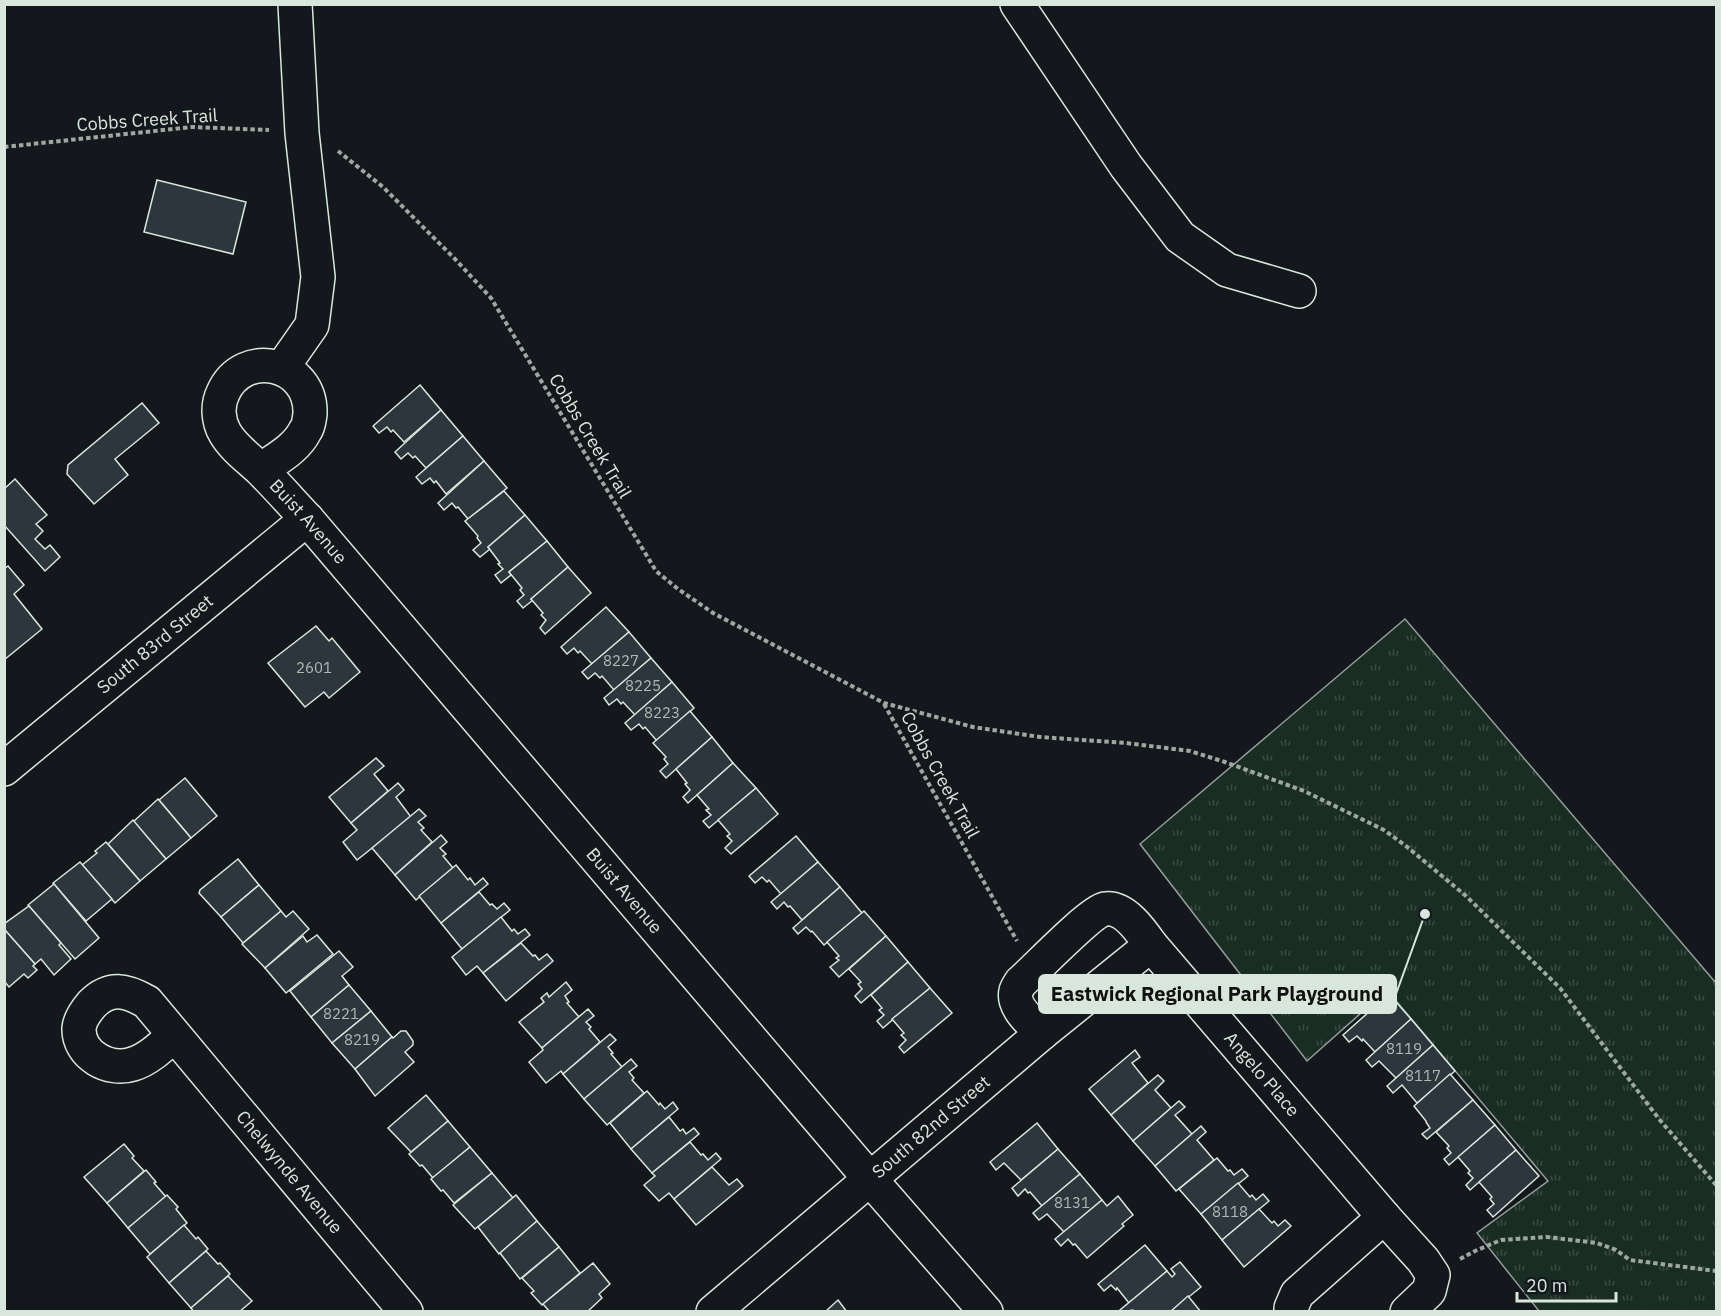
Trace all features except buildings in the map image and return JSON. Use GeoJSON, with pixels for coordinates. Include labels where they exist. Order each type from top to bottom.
{"type":"FeatureCollection","features":[{"type":"Feature","properties":{"kind":"street"},"geometry":{"type":"LineString","coordinates":[[282,368],[312,325],[318,277],[303,134],[295,4]]}},
{"type":"Feature","properties":{"kind":"street"},"geometry":{"type":"LineString","coordinates":[[1017,4],[1126,166],[1180,237],[1227,270],[1299,291]]}},
{"type":"Feature","properties":{"kind":"street","name":"Buist Avenue"},"geometry":{"type":"LineString","coordinates":[[261,470],[293,447],[305,432],[309,422],[310,406],[301,382],[282,368],[261,365],[242,370],[226,386],[220,399],[219,416],[224,432],[307,519],[870,1179],[986,1311]]}},
{"type":"Feature","properties":{"kind":"street","name":"South 83rd Street"},"geometry":{"type":"LineString","coordinates":[[4,769],[307,519]]}},
{"type":"Feature","properties":{"kind":"street","name":"Angelo Place"},"geometry":{"type":"LineString","coordinates":[[1042,1033],[1023,1013],[1018,1004],[1016,993],[1021,982],[1088,919],[1105,909],[1119,912],[1136,924],[1151,945],[1423,1260],[1433,1275]]}},
{"type":"Feature","properties":{"kind":"street","name":"South 82nd Street"},"geometry":{"type":"LineString","coordinates":[[713,1311],[1042,1033],[1151,945]]}},
{"type":"Feature","properties":{"kind":"street","name":"Chelwynde Avenue"},"geometry":{"type":"LineString","coordinates":[[174,1035],[406,1311]]}},
{"type":"Feature","properties":{"kind":"street"},"geometry":{"type":"LineString","coordinates":[[1292,1311],[1291,1308],[1297,1294],[1384,1217]]}},
{"type":"Feature","properties":{"kind":"street"},"geometry":{"type":"LineString","coordinates":[[1407,1311],[1429,1292],[1433,1275]]}},
{"type":"Feature","properties":{"kind":"path","name":"Cobbs Creek Trail"},"geometry":{"type":"LineString","coordinates":[[4,147],[192,127],[233,128],[303,134],[320,140],[346,156],[383,187],[491,298],[656,571],[713,614],[884,703],[1033,971]]}},
{"type":"Feature","properties":{"kind":"path"},"geometry":{"type":"LineString","coordinates":[[884,703],[973,727],[1040,737],[1126,743],[1190,751],[1304,791],[1384,830],[1466,896],[1560,988],[1659,1119],[1716,1185]]}},
{"type":"Feature","properties":{"kind":"path"},"geometry":{"type":"LineString","coordinates":[[1433,1275],[1475,1251],[1501,1240],[1547,1237],[1597,1243],[1616,1250],[1630,1260],[1716,1271]]}},
{"type":"Feature","properties":{"kind":"green space"},"geometry":{"type":"Polygon","coordinates":[[[1405,619],[1716,983],[1716,1311],[1539,1311],[1477,1233],[1548,1181],[1387,990],[1307,1061],[1140,844],[1405,619]]]}},
{"type":"Feature","properties":{"kind":"place","name":"Eastwick Regional Park Playground"},"geometry":{"type":"Point","coordinates":[1425,914]}}]}
